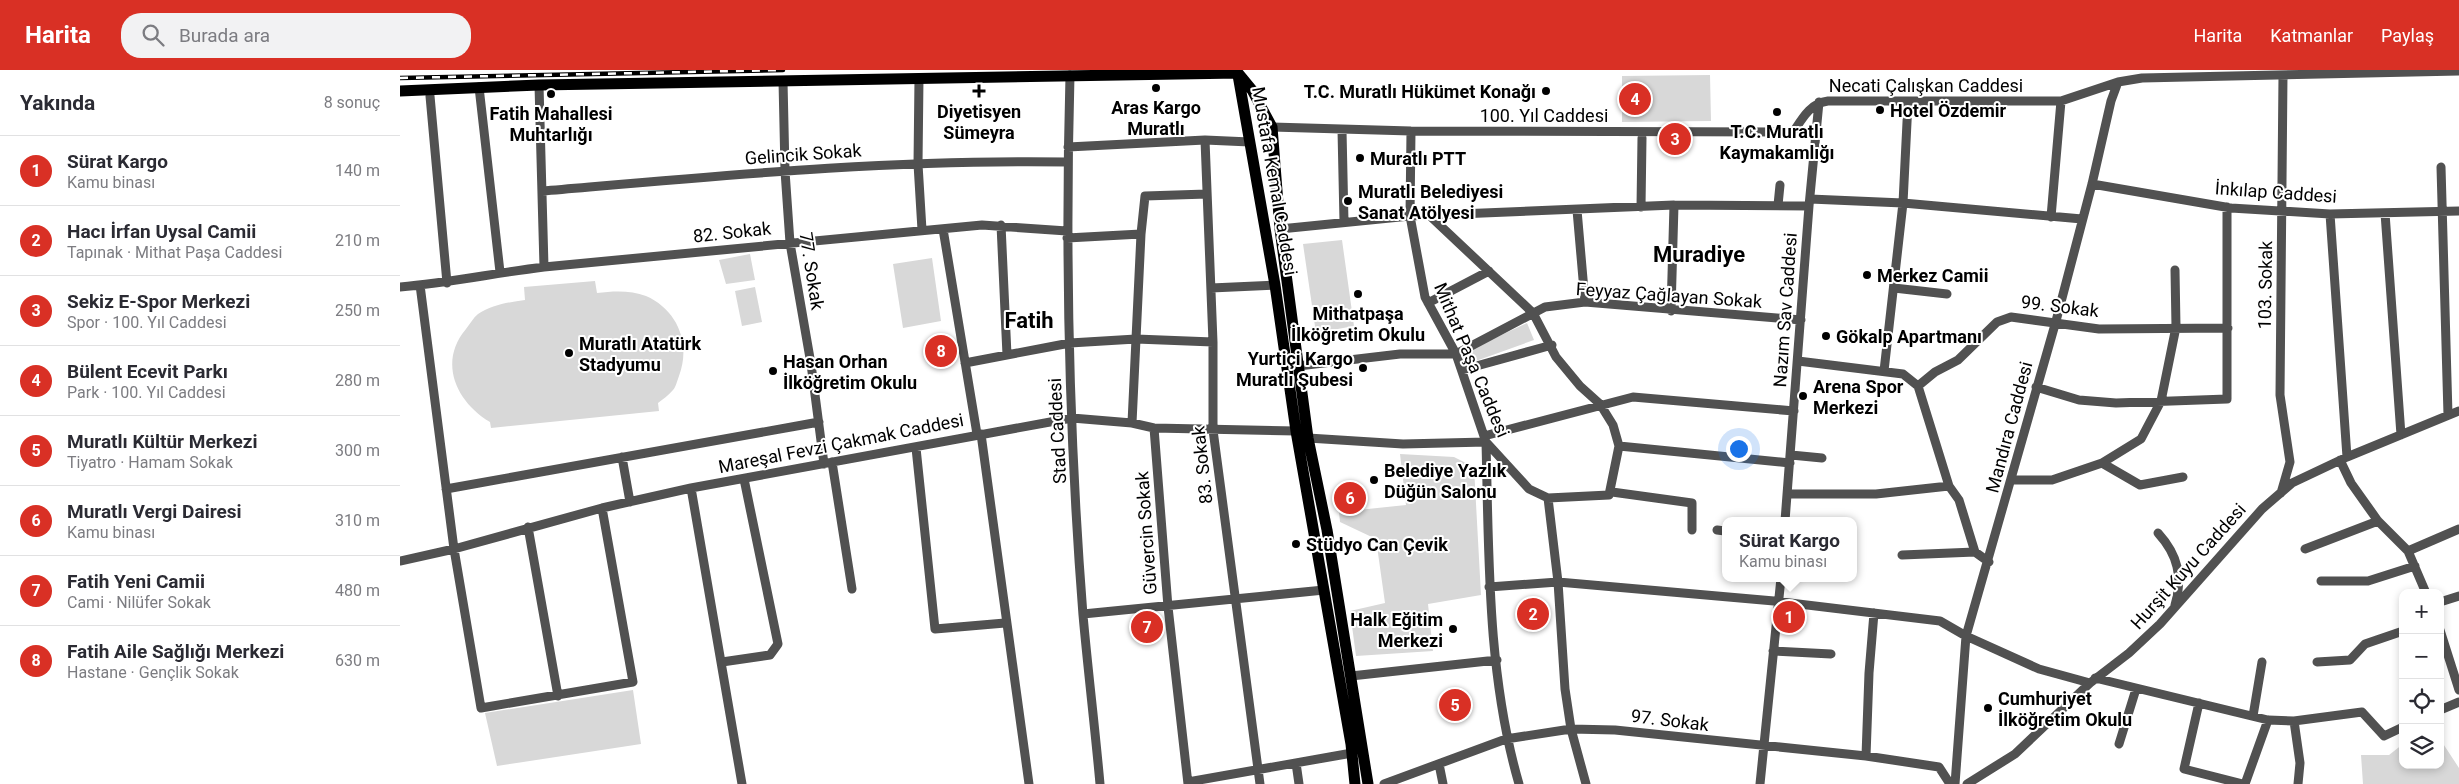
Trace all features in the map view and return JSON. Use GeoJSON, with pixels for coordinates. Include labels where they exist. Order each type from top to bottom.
{"type":"FeatureCollection","features":[{"type":"Feature","properties":{"kind":"main road"},"geometry":{"type":"LineString","coordinates":[[400,91],[539,85],[1238,72]]}},
{"type":"Feature","properties":{"kind":"main road","name":"Mustafa Kemal Caddesi"},"geometry":{"type":"LineString","coordinates":[[1238,72],[1267,114],[1272,132],[1280,229],[1308,438],[1327,530],[1368,784]]}},
{"type":"Feature","properties":{"kind":"main road","name":"Mustafa Kemal Caddesi"},"geometry":{"type":"LineString","coordinates":[[1238,72],[1276,285],[1296,431],[1352,752],[1355,784]]}},
{"type":"Feature","properties":{"kind":"main road"},"geometry":{"type":"LineString","coordinates":[[1246,117],[1256,113],[1267,114]]}},
{"type":"Feature","properties":{"kind":"main road"},"geometry":{"type":"LineString","coordinates":[[1250,142],[1272,132]]}},
{"type":"Feature","properties":{"kind":"main road"},"geometry":{"type":"LineString","coordinates":[[1296,431],[1308,438]]}},
{"type":"Feature","properties":{"kind":"main road"},"geometry":{"type":"LineString","coordinates":[[1314,532],[1327,530]]}},
{"type":"Feature","properties":{"kind":"main road"},"geometry":{"type":"LineString","coordinates":[[1327,609],[1340,607]]}},
{"type":"Feature","properties":{"kind":"street","name":"Necati Çalışkan Caddesi"},"geometry":{"type":"LineString","coordinates":[[1794,131],[1804,115],[1824,101],[2061,101],[2118,82],[2142,78],[2459,71]]}},
{"type":"Feature","properties":{"kind":"street","name":"Stad Caddesi"},"geometry":{"type":"LineString","coordinates":[[1070,75],[1068,235],[1072,418],[1083,614],[1100,784]]}},
{"type":"Feature","properties":{"kind":"street","name":"103. Sokak"},"geometry":{"type":"LineString","coordinates":[[2281,493],[2290,462],[2280,395],[2284,75]]}},
{"type":"Feature","properties":{"kind":"street"},"geometry":{"type":"LineString","coordinates":[[919,78],[918,164],[922,230]]}},
{"type":"Feature","properties":{"kind":"street","name":"77. Sokak"},"geometry":{"type":"LineString","coordinates":[[783,81],[785,171],[790,243],[819,422],[852,589]]}},
{"type":"Feature","properties":{"kind":"street","name":"Mandıra Caddesi"},"geometry":{"type":"LineString","coordinates":[[1955,784],[1966,636],[1989,562],[2036,387],[2056,321],[2092,184],[2111,101],[2118,82]]}},
{"type":"Feature","properties":{"kind":"street"},"geometry":{"type":"LineString","coordinates":[[539,85],[544,267]]}},
{"type":"Feature","properties":{"kind":"street"},"geometry":{"type":"LineString","coordinates":[[479,87],[500,272]]}},
{"type":"Feature","properties":{"kind":"street"},"geometry":{"type":"LineString","coordinates":[[430,96],[447,283]]}},
{"type":"Feature","properties":{"kind":"street","name":"Nazım Sav Caddesi"},"geometry":{"type":"LineString","coordinates":[[1785,517],[1809,202],[1816,132],[1824,101]]}},
{"type":"Feature","properties":{"kind":"street"},"geometry":{"type":"LineString","coordinates":[[2051,217],[2061,101]]}},
{"type":"Feature","properties":{"kind":"street"},"geometry":{"type":"LineString","coordinates":[[1884,371],[1903,203],[1908,102]]}},
{"type":"Feature","properties":{"kind":"street"},"geometry":{"type":"LineString","coordinates":[[1342,130],[1344,222]]}},
{"type":"Feature","properties":{"kind":"street","name":"100. Yıl Caddesi"},"geometry":{"type":"LineString","coordinates":[[1272,132],[1342,130],[1816,132]]}},
{"type":"Feature","properties":{"kind":"street","name":"Mithat Paşa Caddesi"},"geometry":{"type":"LineString","coordinates":[[1410,131],[1410,216],[1420,278],[1428,303],[1456,354],[1485,439],[1529,489],[1548,498]]}},
{"type":"Feature","properties":{"kind":"street"},"geometry":{"type":"LineString","coordinates":[[1641,206],[1642,138]]}},
{"type":"Feature","properties":{"kind":"street"},"geometry":{"type":"LineString","coordinates":[[1068,147],[1205,140],[1250,142]]}},
{"type":"Feature","properties":{"kind":"street","name":"83. Sokak"},"geometry":{"type":"LineString","coordinates":[[1205,140],[1213,342],[1213,430],[1260,784]]}},
{"type":"Feature","properties":{"kind":"street","name":"Gelincik Sokak"},"geometry":{"type":"LineString","coordinates":[[542,191],[785,171],[997,161],[1068,162]]}},
{"type":"Feature","properties":{"kind":"street"},"geometry":{"type":"LineString","coordinates":[[2441,167],[2448,415]]}},
{"type":"Feature","properties":{"kind":"street","name":"İnkılap Caddesi"},"geometry":{"type":"LineString","coordinates":[[2092,184],[2227,207],[2330,214],[2459,211]]}},
{"type":"Feature","properties":{"kind":"street"},"geometry":{"type":"LineString","coordinates":[[1778,205],[1780,185]]}},
{"type":"Feature","properties":{"kind":"street"},"geometry":{"type":"LineString","coordinates":[[1132,423],[1141,234],[1145,196],[1207,194]]}},
{"type":"Feature","properties":{"kind":"street"},"geometry":{"type":"LineString","coordinates":[[1280,229],[1410,216],[1577,210],[1674,204],[1778,205],[1809,202],[1903,203],[2082,219]]}},
{"type":"Feature","properties":{"kind":"street"},"geometry":{"type":"LineString","coordinates":[[1671,311],[1674,204]]}},
{"type":"Feature","properties":{"kind":"street"},"geometry":{"type":"LineString","coordinates":[[2036,387],[2079,400],[2116,403],[2227,399],[2227,207]]}},
{"type":"Feature","properties":{"kind":"street"},"geometry":{"type":"LineString","coordinates":[[1577,210],[1585,302]]}},
{"type":"Feature","properties":{"kind":"street"},"geometry":{"type":"LineString","coordinates":[[2385,213],[2401,435]]}},
{"type":"Feature","properties":{"kind":"street"},"geometry":{"type":"LineString","coordinates":[[2330,214],[2344,458],[2351,483],[2378,521],[2408,551],[2425,589]]}},
{"type":"Feature","properties":{"kind":"street"},"geometry":{"type":"LineString","coordinates":[[1429,216],[1534,313],[1552,345],[1556,357],[1580,386],[1600,404],[1613,425],[1619,446],[1611,494]]}},
{"type":"Feature","properties":{"kind":"street","name":"82. Sokak"},"geometry":{"type":"LineString","coordinates":[[400,287],[447,283],[500,272],[544,267],[982,225],[1068,235],[1141,234]]}},
{"type":"Feature","properties":{"kind":"street"},"geometry":{"type":"LineString","coordinates":[[1001,226],[1007,355]]}},
{"type":"Feature","properties":{"kind":"street"},"geometry":{"type":"LineString","coordinates":[[943,229],[965,363],[979,434],[1029,784]]}},
{"type":"Feature","properties":{"kind":"street"},"geometry":{"type":"LineString","coordinates":[[2012,480],[2052,480],[2102,463],[2142,439],[2161,401],[2176,327],[2175,270]]}},
{"type":"Feature","properties":{"kind":"street"},"geometry":{"type":"LineString","coordinates":[[1428,303],[1489,271]]}},
{"type":"Feature","properties":{"kind":"street"},"geometry":{"type":"LineString","coordinates":[[420,285],[454,549],[481,708],[633,682],[602,508]]}},
{"type":"Feature","properties":{"kind":"street"},"geometry":{"type":"LineString","coordinates":[[1211,288],[1276,285]]}},
{"type":"Feature","properties":{"kind":"street"},"geometry":{"type":"LineString","coordinates":[[1894,288],[1947,294]]}},
{"type":"Feature","properties":{"kind":"street","name":"Feyyaz Çağlayan Sokak"},"geometry":{"type":"LineString","coordinates":[[1456,354],[1545,307],[1585,302],[1671,311],[1801,320]]}},
{"type":"Feature","properties":{"kind":"street","name":"99. Sokak"},"geometry":{"type":"LineString","coordinates":[[1918,386],[1935,372],[1958,360],[1997,322],[2011,316],[2099,328],[2228,328]]}},
{"type":"Feature","properties":{"kind":"street"},"geometry":{"type":"LineString","coordinates":[[965,363],[1070,343],[1136,339],[1213,342]]}},
{"type":"Feature","properties":{"kind":"street"},"geometry":{"type":"LineString","coordinates":[[1462,370],[1552,345]]}},
{"type":"Feature","properties":{"kind":"street"},"geometry":{"type":"LineString","coordinates":[[1298,366],[1400,354],[1456,354]]}},
{"type":"Feature","properties":{"kind":"street"},"geometry":{"type":"LineString","coordinates":[[1798,361],[1903,374],[1918,386],[1949,486],[1959,500],[1975,552],[1989,562]]}},
{"type":"Feature","properties":{"kind":"street"},"geometry":{"type":"LineString","coordinates":[[1308,438],[1403,444],[1485,439],[1600,404],[1633,397],[1794,411]]}},
{"type":"Feature","properties":{"kind":"street","name":"Hurşit Kuyu Caddesi"},"geometry":{"type":"LineString","coordinates":[[1967,784],[2015,754],[2092,680],[2129,653],[2174,608],[2262,509],[2292,483],[2344,458],[2459,411]]}},
{"type":"Feature","properties":{"kind":"street","name":"Mareşal Fevzi Çakmak Caddesi"},"geometry":{"type":"LineString","coordinates":[[400,561],[454,549],[602,508],[691,488],[1072,418],[1132,423],[1154,428],[1296,431]]}},
{"type":"Feature","properties":{"kind":"street"},"geometry":{"type":"LineString","coordinates":[[446,489],[819,422]]}},
{"type":"Feature","properties":{"kind":"street","name":"Güvercin Sokak"},"geometry":{"type":"LineString","coordinates":[[1154,428],[1168,607],[1188,783]]}},
{"type":"Feature","properties":{"kind":"street"},"geometry":{"type":"LineString","coordinates":[[1485,439],[1489,588],[1506,739],[1519,784]]}},
{"type":"Feature","properties":{"kind":"street"},"geometry":{"type":"LineString","coordinates":[[1619,446],[1790,459],[1822,458]]}},
{"type":"Feature","properties":{"kind":"street"},"geometry":{"type":"LineString","coordinates":[[916,448],[935,629],[1005,623]]}},
{"type":"Feature","properties":{"kind":"street"},"geometry":{"type":"LineString","coordinates":[[622,457],[630,502]]}},
{"type":"Feature","properties":{"kind":"street"},"geometry":{"type":"LineString","coordinates":[[2102,463],[2140,486],[2183,478]]}},
{"type":"Feature","properties":{"kind":"street"},"geometry":{"type":"LineString","coordinates":[[722,662],[770,655],[778,644],[744,479]]}},
{"type":"Feature","properties":{"kind":"street"},"geometry":{"type":"LineString","coordinates":[[1788,494],[1876,494],[1949,486]]}},
{"type":"Feature","properties":{"kind":"street"},"geometry":{"type":"LineString","coordinates":[[691,488],[742,784]]}},
{"type":"Feature","properties":{"kind":"street"},"geometry":{"type":"LineString","coordinates":[[1586,784],[1571,730],[1564,689],[1558,582],[1548,498],[1611,494],[1692,503],[1692,530]]}},
{"type":"Feature","properties":{"kind":"street"},"geometry":{"type":"LineString","coordinates":[[2305,549],[2378,521]]}},
{"type":"Feature","properties":{"kind":"street"},"geometry":{"type":"LineString","coordinates":[[528,527],[558,696]]}},
{"type":"Feature","properties":{"kind":"street"},"geometry":{"type":"LineString","coordinates":[[2408,551],[2459,529]]}},
{"type":"Feature","properties":{"kind":"street"},"geometry":{"type":"LineString","coordinates":[[2158,533],[2174,554],[2178,570],[2180,588],[2174,608]]}},
{"type":"Feature","properties":{"kind":"street"},"geometry":{"type":"LineString","coordinates":[[1902,555],[1975,552]]}},
{"type":"Feature","properties":{"kind":"street"},"geometry":{"type":"LineString","coordinates":[[2321,582],[2368,581],[2416,566]]}},
{"type":"Feature","properties":{"kind":"street"},"geometry":{"type":"LineString","coordinates":[[1489,588],[1558,582],[1778,601],[1940,621],[1966,636],[2039,669],[2199,703],[2268,720],[2294,721],[2362,712],[2384,736],[2399,729]]}},
{"type":"Feature","properties":{"kind":"street"},"geometry":{"type":"LineString","coordinates":[[1760,784],[1780,582]]}},
{"type":"Feature","properties":{"kind":"street"},"geometry":{"type":"LineString","coordinates":[[1083,614],[1324,590]]}},
{"type":"Feature","properties":{"kind":"street"},"geometry":{"type":"LineString","coordinates":[[2444,601],[2459,596]]}},
{"type":"Feature","properties":{"kind":"street"},"geometry":{"type":"LineString","coordinates":[[1866,756],[1869,673],[1874,613]]}},
{"type":"Feature","properties":{"kind":"street"},"geometry":{"type":"LineString","coordinates":[[2317,662],[2350,660],[2365,644],[2399,632]]}},
{"type":"Feature","properties":{"kind":"street"},"geometry":{"type":"LineString","coordinates":[[2441,634],[2459,690]]}},
{"type":"Feature","properties":{"kind":"street"},"geometry":{"type":"LineString","coordinates":[[1773,651],[1831,654]]}},
{"type":"Feature","properties":{"kind":"street"},"geometry":{"type":"LineString","coordinates":[[1351,676],[1497,660]]}},
{"type":"Feature","properties":{"kind":"street"},"geometry":{"type":"LineString","coordinates":[[2253,716],[2262,662]]}},
{"type":"Feature","properties":{"kind":"street"},"geometry":{"type":"LineString","coordinates":[[2119,744],[2136,689]]}},
{"type":"Feature","properties":{"kind":"street"},"geometry":{"type":"LineString","coordinates":[[2444,708],[2459,702]]}},
{"type":"Feature","properties":{"kind":"street"},"geometry":{"type":"LineString","coordinates":[[2199,703],[2184,769],[2244,784],[2268,720]]}},
{"type":"Feature","properties":{"kind":"street"},"geometry":{"type":"LineString","coordinates":[[2294,721],[2300,763],[2298,784]]}},
{"type":"Feature","properties":{"kind":"street","name":"97. Sokak"},"geometry":{"type":"LineString","coordinates":[[1384,784],[1506,739],[1571,730],[1615,730],[1866,756],[1939,767],[1950,784]]}},
{"type":"Feature","properties":{"kind":"street"},"geometry":{"type":"LineString","coordinates":[[1188,783],[1352,752]]}},
{"type":"Feature","properties":{"kind":"street"},"geometry":{"type":"LineString","coordinates":[[1296,763],[1299,784]]}},
{"type":"Feature","properties":{"kind":"street"},"geometry":{"type":"LineString","coordinates":[[1439,764],[1443,784]]}},
{"type":"Feature","properties":{"kind":"shaded area"},"geometry":{"type":"Polygon","coordinates":[[[1710,75],[1711,121],[1622,122],[1622,76],[1710,75]]]}},
{"type":"Feature","properties":{"kind":"shaded area"},"geometry":{"type":"Polygon","coordinates":[[[1342,240],[1354,326],[1316,333],[1303,244],[1342,240]]]}},
{"type":"Feature","properties":{"kind":"shaded area"},"geometry":{"type":"Polygon","coordinates":[[[750,254],[755,280],[726,284],[719,260],[750,254]]]}},
{"type":"Feature","properties":{"kind":"shaded area"},"geometry":{"type":"Polygon","coordinates":[[[932,258],[941,321],[903,328],[893,264],[932,258]]]}},
{"type":"Feature","properties":{"kind":"shaded area","name":"Muratlı Atatürk Stadyumu"},"geometry":{"type":"Polygon","coordinates":[[[595,281],[597,293],[628,292],[646,296],[657,302],[674,319],[679,329],[682,340],[682,364],[676,386],[658,403],[659,411],[491,428],[490,422],[468,404],[455,380],[452,368],[453,355],[466,329],[476,316],[489,308],[525,300],[524,287],[595,281]]]}},
{"type":"Feature","properties":{"kind":"shaded area"},"geometry":{"type":"Polygon","coordinates":[[[755,287],[762,322],[742,326],[735,291],[755,287]]]}},
{"type":"Feature","properties":{"kind":"shaded area"},"geometry":{"type":"Polygon","coordinates":[[[1527,323],[1534,340],[1473,362],[1469,350],[1527,323]]]}},
{"type":"Feature","properties":{"kind":"shaded area"},"geometry":{"type":"Polygon","coordinates":[[[1400,454],[1454,457],[1474,467],[1481,595],[1428,604],[1433,651],[1356,656],[1350,611],[1385,603],[1376,539],[1340,522],[1339,512],[1406,505],[1400,454]]]}},
{"type":"Feature","properties":{"kind":"shaded area"},"geometry":{"type":"Polygon","coordinates":[[[633,690],[641,744],[497,766],[485,713],[633,690]]]}},
{"type":"Feature","properties":{"kind":"shaded area"},"geometry":{"type":"Polygon","coordinates":[[[2444,745],[2459,768],[2459,784],[2363,784],[2361,755],[2389,755],[2399,747],[2399,769],[2444,769],[2444,745]]]}},
{"type":"Feature","properties":{"kind":"railway"},"geometry":{"type":"LineString","coordinates":[[400,78],[783,70]]}},
{"type":"Feature","properties":{"kind":"place","name":"Aras Kargo Muratlı"},"geometry":{"type":"Point","coordinates":[1156,88]}},
{"type":"Feature","properties":{"kind":"place","name":"Diyetisyen Sümeyra"},"geometry":{"type":"Point","coordinates":[979,91]}},
{"type":"Feature","properties":{"kind":"place","name":"T.C. Muratlı Hükümet Konağı"},"geometry":{"type":"Point","coordinates":[1546,91]}},
{"type":"Feature","properties":{"kind":"place","name":"Fatih Mahallesi Muhtarlığı"},"geometry":{"type":"Point","coordinates":[551,94]}},
{"type":"Feature","properties":{"kind":"place","name":"Bülent Ecevit Parkı"},"geometry":{"type":"Point","coordinates":[1635,99]}},
{"type":"Feature","properties":{"kind":"place","name":"Hotel Özdemir"},"geometry":{"type":"Point","coordinates":[1880,110]}},
{"type":"Feature","properties":{"kind":"place","name":"T.C. Muratlı Kaymakamlığı"},"geometry":{"type":"Point","coordinates":[1777,112]}},
{"type":"Feature","properties":{"kind":"place","name":"Sekiz E-Spor Merkezi"},"geometry":{"type":"Point","coordinates":[1675,139]}},
{"type":"Feature","properties":{"kind":"place","name":"Muratlı PTT"},"geometry":{"type":"Point","coordinates":[1360,158]}},
{"type":"Feature","properties":{"kind":"place","name":"Muratlı Belediyesi Sanat Atölyesi"},"geometry":{"type":"Point","coordinates":[1348,201]}},
{"type":"Feature","properties":{"kind":"place","name":"Merkez Camii"},"geometry":{"type":"Point","coordinates":[1867,275]}},
{"type":"Feature","properties":{"kind":"place","name":"Mithatpaşa İlköğretim Okulu"},"geometry":{"type":"Point","coordinates":[1358,294]}},
{"type":"Feature","properties":{"kind":"place","name":"Gökalp Apartmanı"},"geometry":{"type":"Point","coordinates":[1826,336]}},
{"type":"Feature","properties":{"kind":"place","name":"Fatih Aile Sağlığı Merkezi"},"geometry":{"type":"Point","coordinates":[941,351]}},
{"type":"Feature","properties":{"kind":"place","name":"Muratlı Atatürk Stadyumu"},"geometry":{"type":"Point","coordinates":[569,353]}},
{"type":"Feature","properties":{"kind":"place","name":"Yurtiçi Kargo Muratlı Şubesi"},"geometry":{"type":"Point","coordinates":[1363,368]}},
{"type":"Feature","properties":{"kind":"place","name":"Hasan Orhan İlköğretim Okulu"},"geometry":{"type":"Point","coordinates":[773,371]}},
{"type":"Feature","properties":{"kind":"place","name":"Arena Spor Merkezi"},"geometry":{"type":"Point","coordinates":[1803,396]}},
{"type":"Feature","properties":{"kind":"place","name":"Belediye Yazlık Düğün Salonu"},"geometry":{"type":"Point","coordinates":[1374,480]}},
{"type":"Feature","properties":{"kind":"place","name":"Muratlı Vergi Dairesi"},"geometry":{"type":"Point","coordinates":[1350,498]}},
{"type":"Feature","properties":{"kind":"place","name":"Stüdyo Can Çevik"},"geometry":{"type":"Point","coordinates":[1296,544]}},
{"type":"Feature","properties":{"kind":"place","name":"Hacı İrfan Uysal Camii"},"geometry":{"type":"Point","coordinates":[1533,614]}},
{"type":"Feature","properties":{"kind":"place","name":"Sürat Kargo"},"geometry":{"type":"Point","coordinates":[1789,617]}},
{"type":"Feature","properties":{"kind":"place","name":"Fatih Yeni Camii"},"geometry":{"type":"Point","coordinates":[1147,627]}},
{"type":"Feature","properties":{"kind":"place","name":"Halk Eğitim Merkezi"},"geometry":{"type":"Point","coordinates":[1453,629]}},
{"type":"Feature","properties":{"kind":"place","name":"Muratlı Kültür Merkezi"},"geometry":{"type":"Point","coordinates":[1455,705]}},
{"type":"Feature","properties":{"kind":"place","name":"Cumhuriyet İlköğretim Okulu"},"geometry":{"type":"Point","coordinates":[1988,708]}},
{"type":"Feature","properties":{"kind":"district","name":"Muradiye"},"geometry":{"type":"Point","coordinates":[1699,254]}},
{"type":"Feature","properties":{"kind":"district","name":"Fatih"},"geometry":{"type":"Point","coordinates":[1029,320]}}]}
